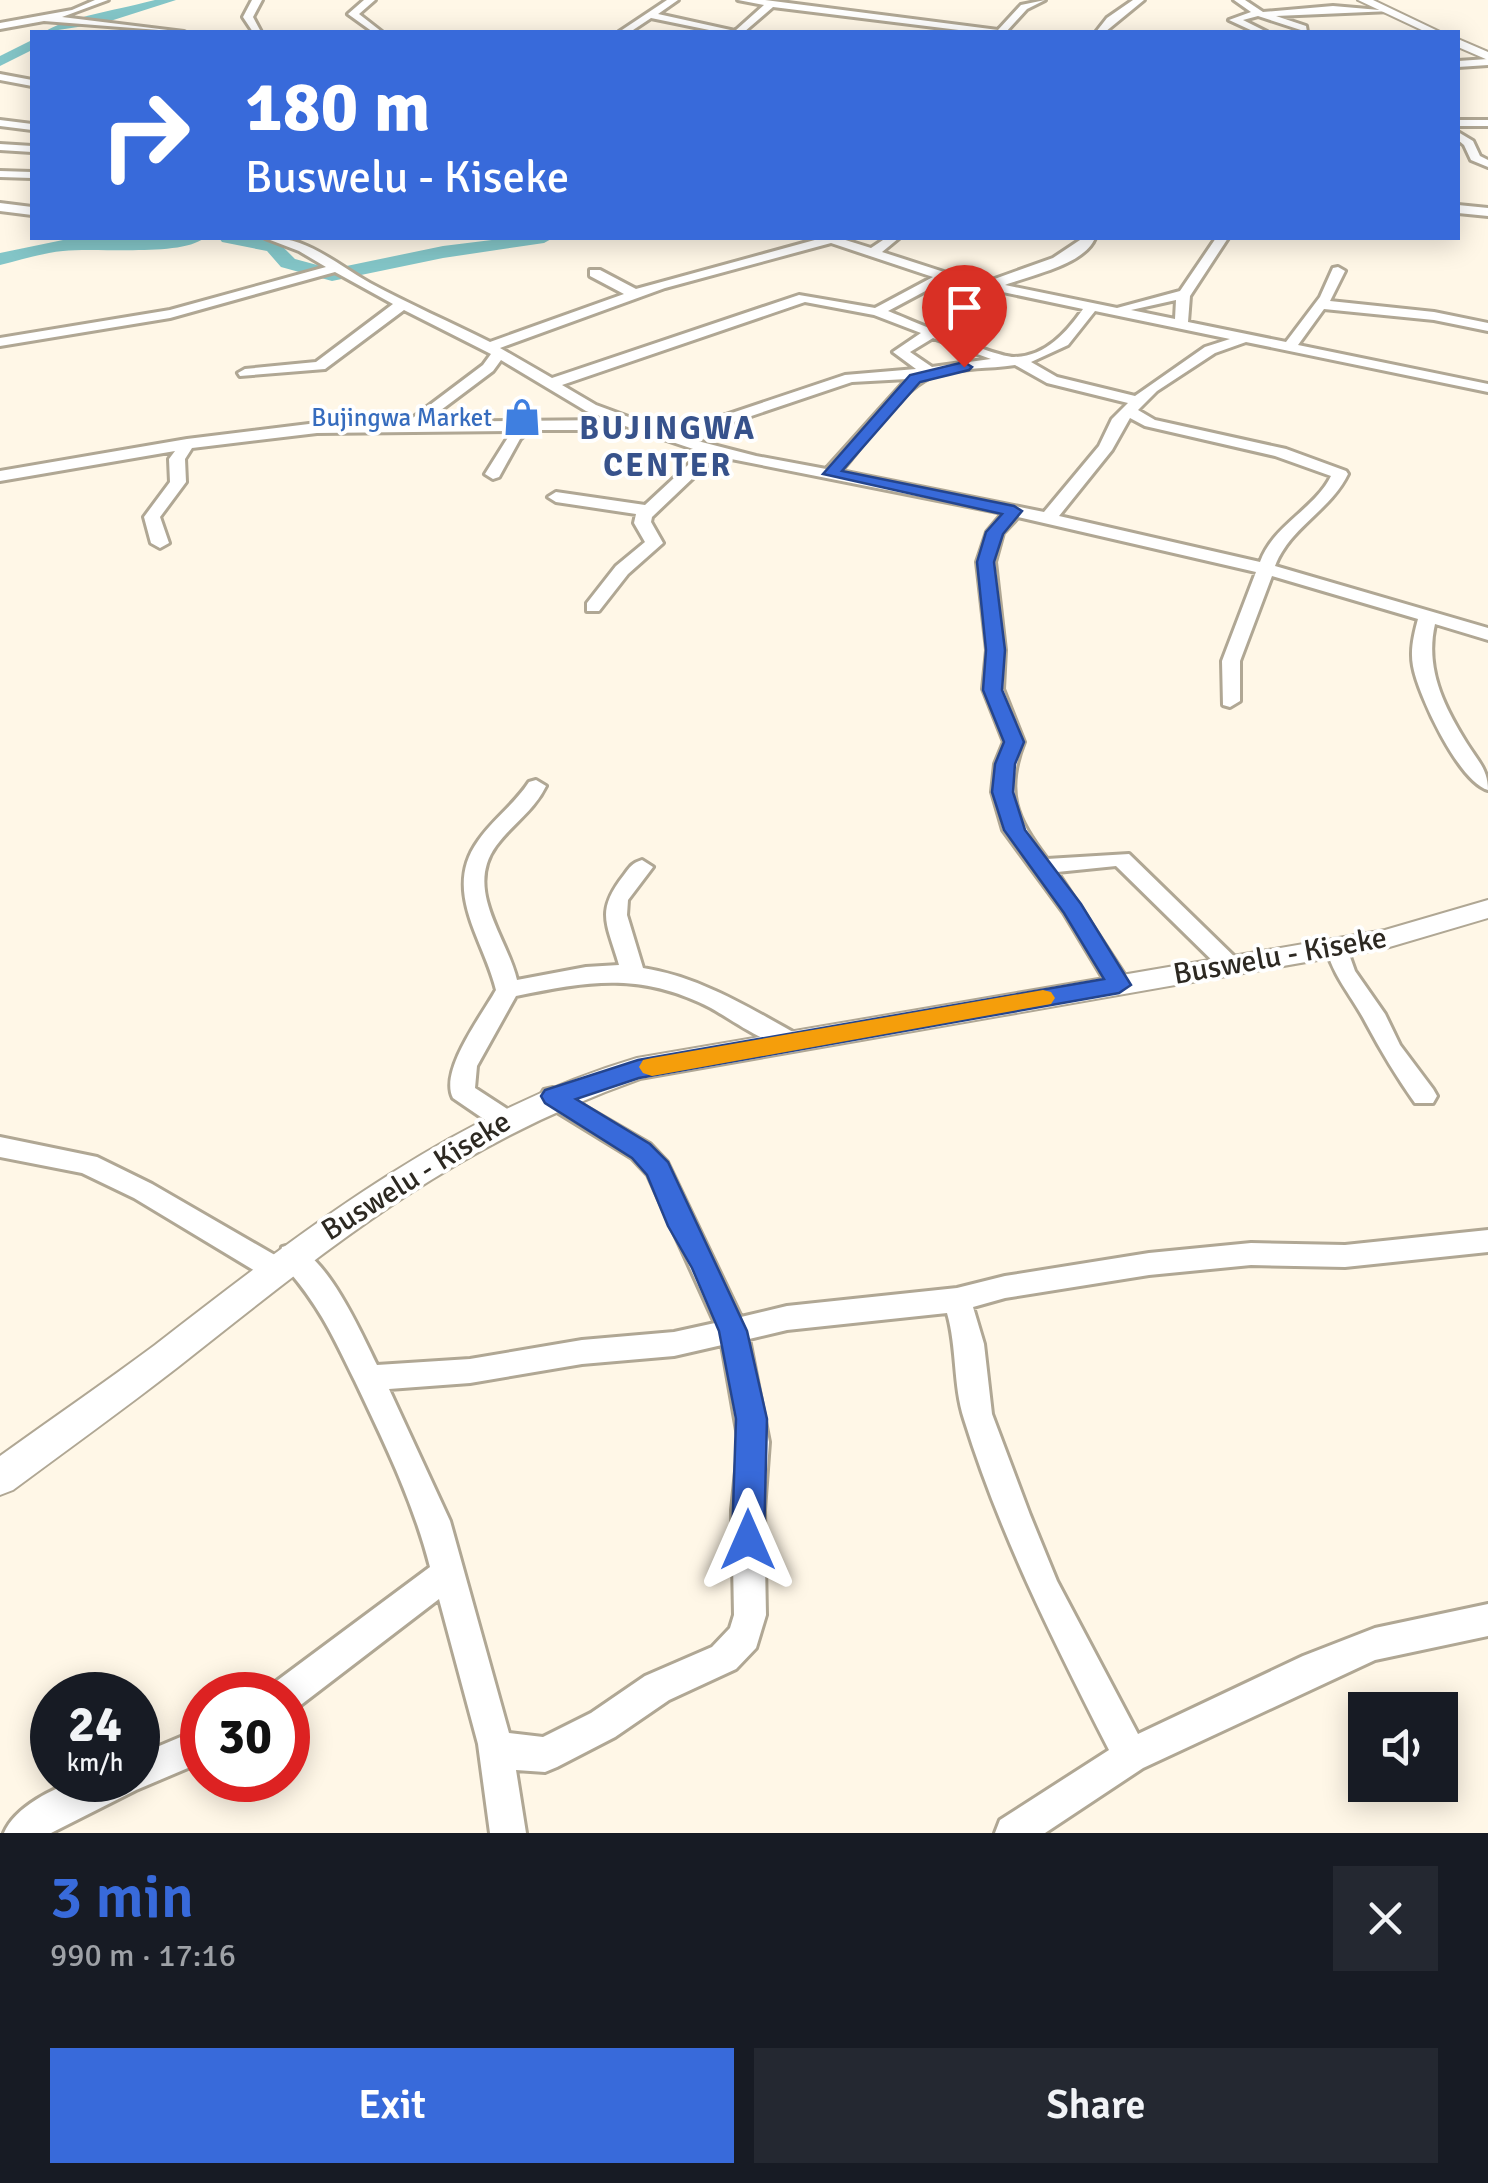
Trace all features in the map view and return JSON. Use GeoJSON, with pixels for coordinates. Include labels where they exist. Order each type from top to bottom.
{"type":"FeatureCollection","features":[{"type":"Feature","properties":{"kind":"main road"},"geometry":{"type":"LineString","coordinates":[[1364,0],[1429,30]]}},
{"type":"Feature","properties":{"kind":"main road"},"geometry":{"type":"LineString","coordinates":[[1460,44],[1488,59]]}},
{"type":"Feature","properties":{"kind":"main road","name":"Buswelu - Kiseke"},"geometry":{"type":"LineString","coordinates":[[0,1478],[161,1360],[284,1262],[435,1157],[554,1096],[638,1070],[1386,939],[1484,913]]}},
{"type":"Feature","properties":{"kind":"street"},"geometry":{"type":"LineString","coordinates":[[0,26],[45,18],[103,0]]}},
{"type":"Feature","properties":{"kind":"street"},"geometry":{"type":"LineString","coordinates":[[257,0],[248,17],[257,30]]}},
{"type":"Feature","properties":{"kind":"street"},"geometry":{"type":"LineString","coordinates":[[370,0],[353,14],[370,30]]}},
{"type":"Feature","properties":{"kind":"street"},"geometry":{"type":"LineString","coordinates":[[628,30],[654,18],[673,0]]}},
{"type":"Feature","properties":{"kind":"street"},"geometry":{"type":"LineString","coordinates":[[743,0],[981,30]]}},
{"type":"Feature","properties":{"kind":"street"},"geometry":{"type":"LineString","coordinates":[[829,12],[856,0]]}},
{"type":"Feature","properties":{"kind":"street"},"geometry":{"type":"LineString","coordinates":[[1000,30],[1024,7],[1040,0]]}},
{"type":"Feature","properties":{"kind":"street"},"geometry":{"type":"LineString","coordinates":[[1102,30],[1139,0]]}},
{"type":"Feature","properties":{"kind":"street"},"geometry":{"type":"LineString","coordinates":[[1239,0],[1261,14],[1303,30]]}},
{"type":"Feature","properties":{"kind":"street"},"geometry":{"type":"LineString","coordinates":[[741,30],[770,5]]}},
{"type":"Feature","properties":{"kind":"street"},"geometry":{"type":"LineString","coordinates":[[1257,30],[1234,20],[1333,8],[1386,11]]}},
{"type":"Feature","properties":{"kind":"street"},"geometry":{"type":"LineString","coordinates":[[45,18],[138,30]]}},
{"type":"Feature","properties":{"kind":"street"},"geometry":{"type":"LineString","coordinates":[[654,18],[720,30]]}},
{"type":"Feature","properties":{"kind":"street"},"geometry":{"type":"LineString","coordinates":[[1460,64],[1488,59]]}},
{"type":"Feature","properties":{"kind":"street"},"geometry":{"type":"LineString","coordinates":[[0,80],[30,84]]}},
{"type":"Feature","properties":{"kind":"street"},"geometry":{"type":"LineString","coordinates":[[1460,123],[1488,122]]}},
{"type":"Feature","properties":{"kind":"street"},"geometry":{"type":"LineString","coordinates":[[0,124],[29,126]]}},
{"type":"Feature","properties":{"kind":"street"},"geometry":{"type":"LineString","coordinates":[[0,145],[29,126]]}},
{"type":"Feature","properties":{"kind":"street"},"geometry":{"type":"LineString","coordinates":[[1460,136],[1482,161]]}},
{"type":"Feature","properties":{"kind":"street"},"geometry":{"type":"LineString","coordinates":[[0,145],[30,149]]}},
{"type":"Feature","properties":{"kind":"street"},"geometry":{"type":"LineString","coordinates":[[0,174],[30,175]]}},
{"type":"Feature","properties":{"kind":"street"},"geometry":{"type":"LineString","coordinates":[[0,207],[30,208]]}},
{"type":"Feature","properties":{"kind":"street"},"geometry":{"type":"LineString","coordinates":[[1460,209],[1488,212]]}},
{"type":"Feature","properties":{"kind":"street"},"geometry":{"type":"LineString","coordinates":[[277,240],[304,248],[401,306],[494,350],[591,408],[671,438],[1266,569],[1488,634]]}},
{"type":"Feature","properties":{"kind":"street"},"geometry":{"type":"LineString","coordinates":[[412,426],[488,368],[494,350],[635,294],[822,240]]}},
{"type":"Feature","properties":{"kind":"street"},"geometry":{"type":"LineString","coordinates":[[871,254],[890,240]]}},
{"type":"Feature","properties":{"kind":"street"},"geometry":{"type":"LineString","coordinates":[[989,286],[1065,258],[1088,240]]}},
{"type":"Feature","properties":{"kind":"street"},"geometry":{"type":"LineString","coordinates":[[1181,326],[1184,294],[1221,240]]}},
{"type":"Feature","properties":{"kind":"street"},"geometry":{"type":"LineString","coordinates":[[848,242],[871,254],[944,276],[1488,388]]}},
{"type":"Feature","properties":{"kind":"street"},"geometry":{"type":"LineString","coordinates":[[0,342],[168,317],[336,268]]}},
{"type":"Feature","properties":{"kind":"street"},"geometry":{"type":"LineString","coordinates":[[1291,345],[1338,271]]}},
{"type":"Feature","properties":{"kind":"street"},"geometry":{"type":"LineString","coordinates":[[595,273],[635,294]]}},
{"type":"Feature","properties":{"kind":"street"},"geometry":{"type":"LineString","coordinates":[[877,312],[944,276]]}},
{"type":"Feature","properties":{"kind":"street"},"geometry":{"type":"LineString","coordinates":[[1110,310],[1184,294]]}},
{"type":"Feature","properties":{"kind":"street"},"geometry":{"type":"LineString","coordinates":[[550,384],[735,324],[794,300],[820,299],[877,312],[1014,361],[1052,380],[1134,407],[1150,424],[1259,448],[1338,471],[1332,490],[1284,534],[1266,569],[1231,661],[1230,701]]}},
{"type":"Feature","properties":{"kind":"street"},"geometry":{"type":"LineString","coordinates":[[1320,304],[1418,314],[1488,327]]}},
{"type":"Feature","properties":{"kind":"street"},"geometry":{"type":"LineString","coordinates":[[244,372],[320,366],[401,306]]}},
{"type":"Feature","properties":{"kind":"street"},"geometry":{"type":"LineString","coordinates":[[671,438],[850,378],[1014,361],[1064,342],[1092,306]]}},
{"type":"Feature","properties":{"kind":"street"},"geometry":{"type":"LineString","coordinates":[[931,333],[900,352],[931,372]]}},
{"type":"Feature","properties":{"kind":"street"},"geometry":{"type":"LineString","coordinates":[[1048,518],[1106,447],[1115,427],[1163,380],[1210,350],[1250,338]]}},
{"type":"Feature","properties":{"kind":"street"},"geometry":{"type":"LineString","coordinates":[[831,474],[907,386],[967,354],[961,344]]}},
{"type":"Feature","properties":{"kind":"street"},"geometry":{"type":"LineString","coordinates":[[493,474],[514,437],[528,424]]}},
{"type":"Feature","properties":{"kind":"street"},"geometry":{"type":"LineString","coordinates":[[0,476],[187,444],[317,428],[634,425]]}},
{"type":"Feature","properties":{"kind":"street"},"geometry":{"type":"LineString","coordinates":[[160,543],[152,517],[178,482],[177,459],[187,444]]}},
{"type":"Feature","properties":{"kind":"street"},"geometry":{"type":"LineString","coordinates":[[594,607],[612,581],[654,543],[650,529],[642,523],[648,511],[713,450]]}},
{"type":"Feature","properties":{"kind":"street"},"geometry":{"type":"LineString","coordinates":[[556,497],[648,511]]}},
{"type":"Feature","properties":{"kind":"street"},"geometry":{"type":"LineString","coordinates":[[1014,511],[995,532],[986,562],[996,650],[992,690],[1014,742],[1005,764],[1002,792],[1014,830],[1119,985]]}},
{"type":"Feature","properties":{"kind":"street"},"geometry":{"type":"LineString","coordinates":[[1428,614],[1422,644],[1423,671],[1459,751],[1488,784]]}},
{"type":"Feature","properties":{"kind":"street"},"geometry":{"type":"LineString","coordinates":[[503,1119],[462,1092],[465,1066],[508,990],[498,953],[476,910],[475,872],[482,851],[499,830],[520,815],[536,786]]}},
{"type":"Feature","properties":{"kind":"street"},"geometry":{"type":"LineString","coordinates":[[1041,866],[1121,859],[1232,966]]}},
{"type":"Feature","properties":{"kind":"street"},"geometry":{"type":"LineString","coordinates":[[633,974],[616,916],[617,899],[642,867]]}},
{"type":"Feature","properties":{"kind":"street"},"geometry":{"type":"LineString","coordinates":[[1337,948],[1344,972],[1377,1020],[1389,1048],[1424,1096]]}},
{"type":"Feature","properties":{"kind":"street"},"geometry":{"type":"LineString","coordinates":[[508,990],[566,979],[633,974],[684,987],[791,1042]]}},
{"type":"Feature","properties":{"kind":"street"},"geometry":{"type":"LineString","coordinates":[[495,1744],[514,1752],[545,1755],[603,1725],[657,1688],[724,1658],[744,1637],[750,1615],[748,1510],[754,1442],[733,1331],[658,1169],[641,1151],[554,1096]]}},
{"type":"Feature","properties":{"kind":"street"},"geometry":{"type":"LineString","coordinates":[[3,1152],[58,1156],[102,1170],[284,1262],[331,1301],[412,1467],[450,1571],[495,1744],[508,1833]]}},
{"type":"Feature","properties":{"kind":"street"},"geometry":{"type":"LineString","coordinates":[[368,1378],[470,1371],[582,1352],[674,1344],[830,1311],[957,1300],[1005,1287],[1208,1257],[1346,1256],[1488,1241]]}},
{"type":"Feature","properties":{"kind":"street"},"geometry":{"type":"LineString","coordinates":[[957,1300],[970,1344],[977,1414],[1014,1515],[1045,1590],[1131,1756]]}},
{"type":"Feature","properties":{"kind":"street"},"geometry":{"type":"LineString","coordinates":[[310,1677],[450,1571]]}},
{"type":"Feature","properties":{"kind":"street"},"geometry":{"type":"LineString","coordinates":[[1013,1833],[1131,1756],[1375,1644],[1488,1620]]}},
{"type":"Feature","properties":{"kind":"street"},"geometry":{"type":"LineString","coordinates":[[22,1833],[47,1814],[73,1802]]}},
{"type":"Feature","properties":{"kind":"waterway"},"geometry":{"type":"LineString","coordinates":[[55,30],[169,0]]}},
{"type":"Feature","properties":{"kind":"waterway"},"geometry":{"type":"LineString","coordinates":[[0,62],[30,45]]}},
{"type":"Feature","properties":{"kind":"waterway"},"geometry":{"type":"LineString","coordinates":[[0,259],[63,245],[176,240]]}},
{"type":"Feature","properties":{"kind":"waterway"},"geometry":{"type":"LineString","coordinates":[[238,240],[273,247],[288,263],[332,275],[443,252],[530,240]]}},
{"type":"Feature","properties":{"kind":"slow traffic"},"geometry":{"type":"LineString","coordinates":[[652,1067],[1043,998]]}},
{"type":"Feature","properties":{"kind":"place","name":"Bujingwa Market"},"geometry":{"type":"Point","coordinates":[522,417]}},
{"type":"Feature","properties":{"kind":"district","name":"BUJINGWA CENTER"},"geometry":{"type":"Point","coordinates":[668,446]}},
{"type":"Feature","properties":{"kind":"route"},"geometry":{"type":"LineString","coordinates":[[748,1540],[752,1419],[733,1331],[705,1265],[682,1226],[658,1169],[641,1151],[554,1096],[638,1070],[1119,985],[1072,909],[1014,830],[1002,792],[1005,764],[1014,742],[992,690],[996,650],[986,562],[995,532],[1014,511],[831,474],[915,378],[964,367]]}}]}
